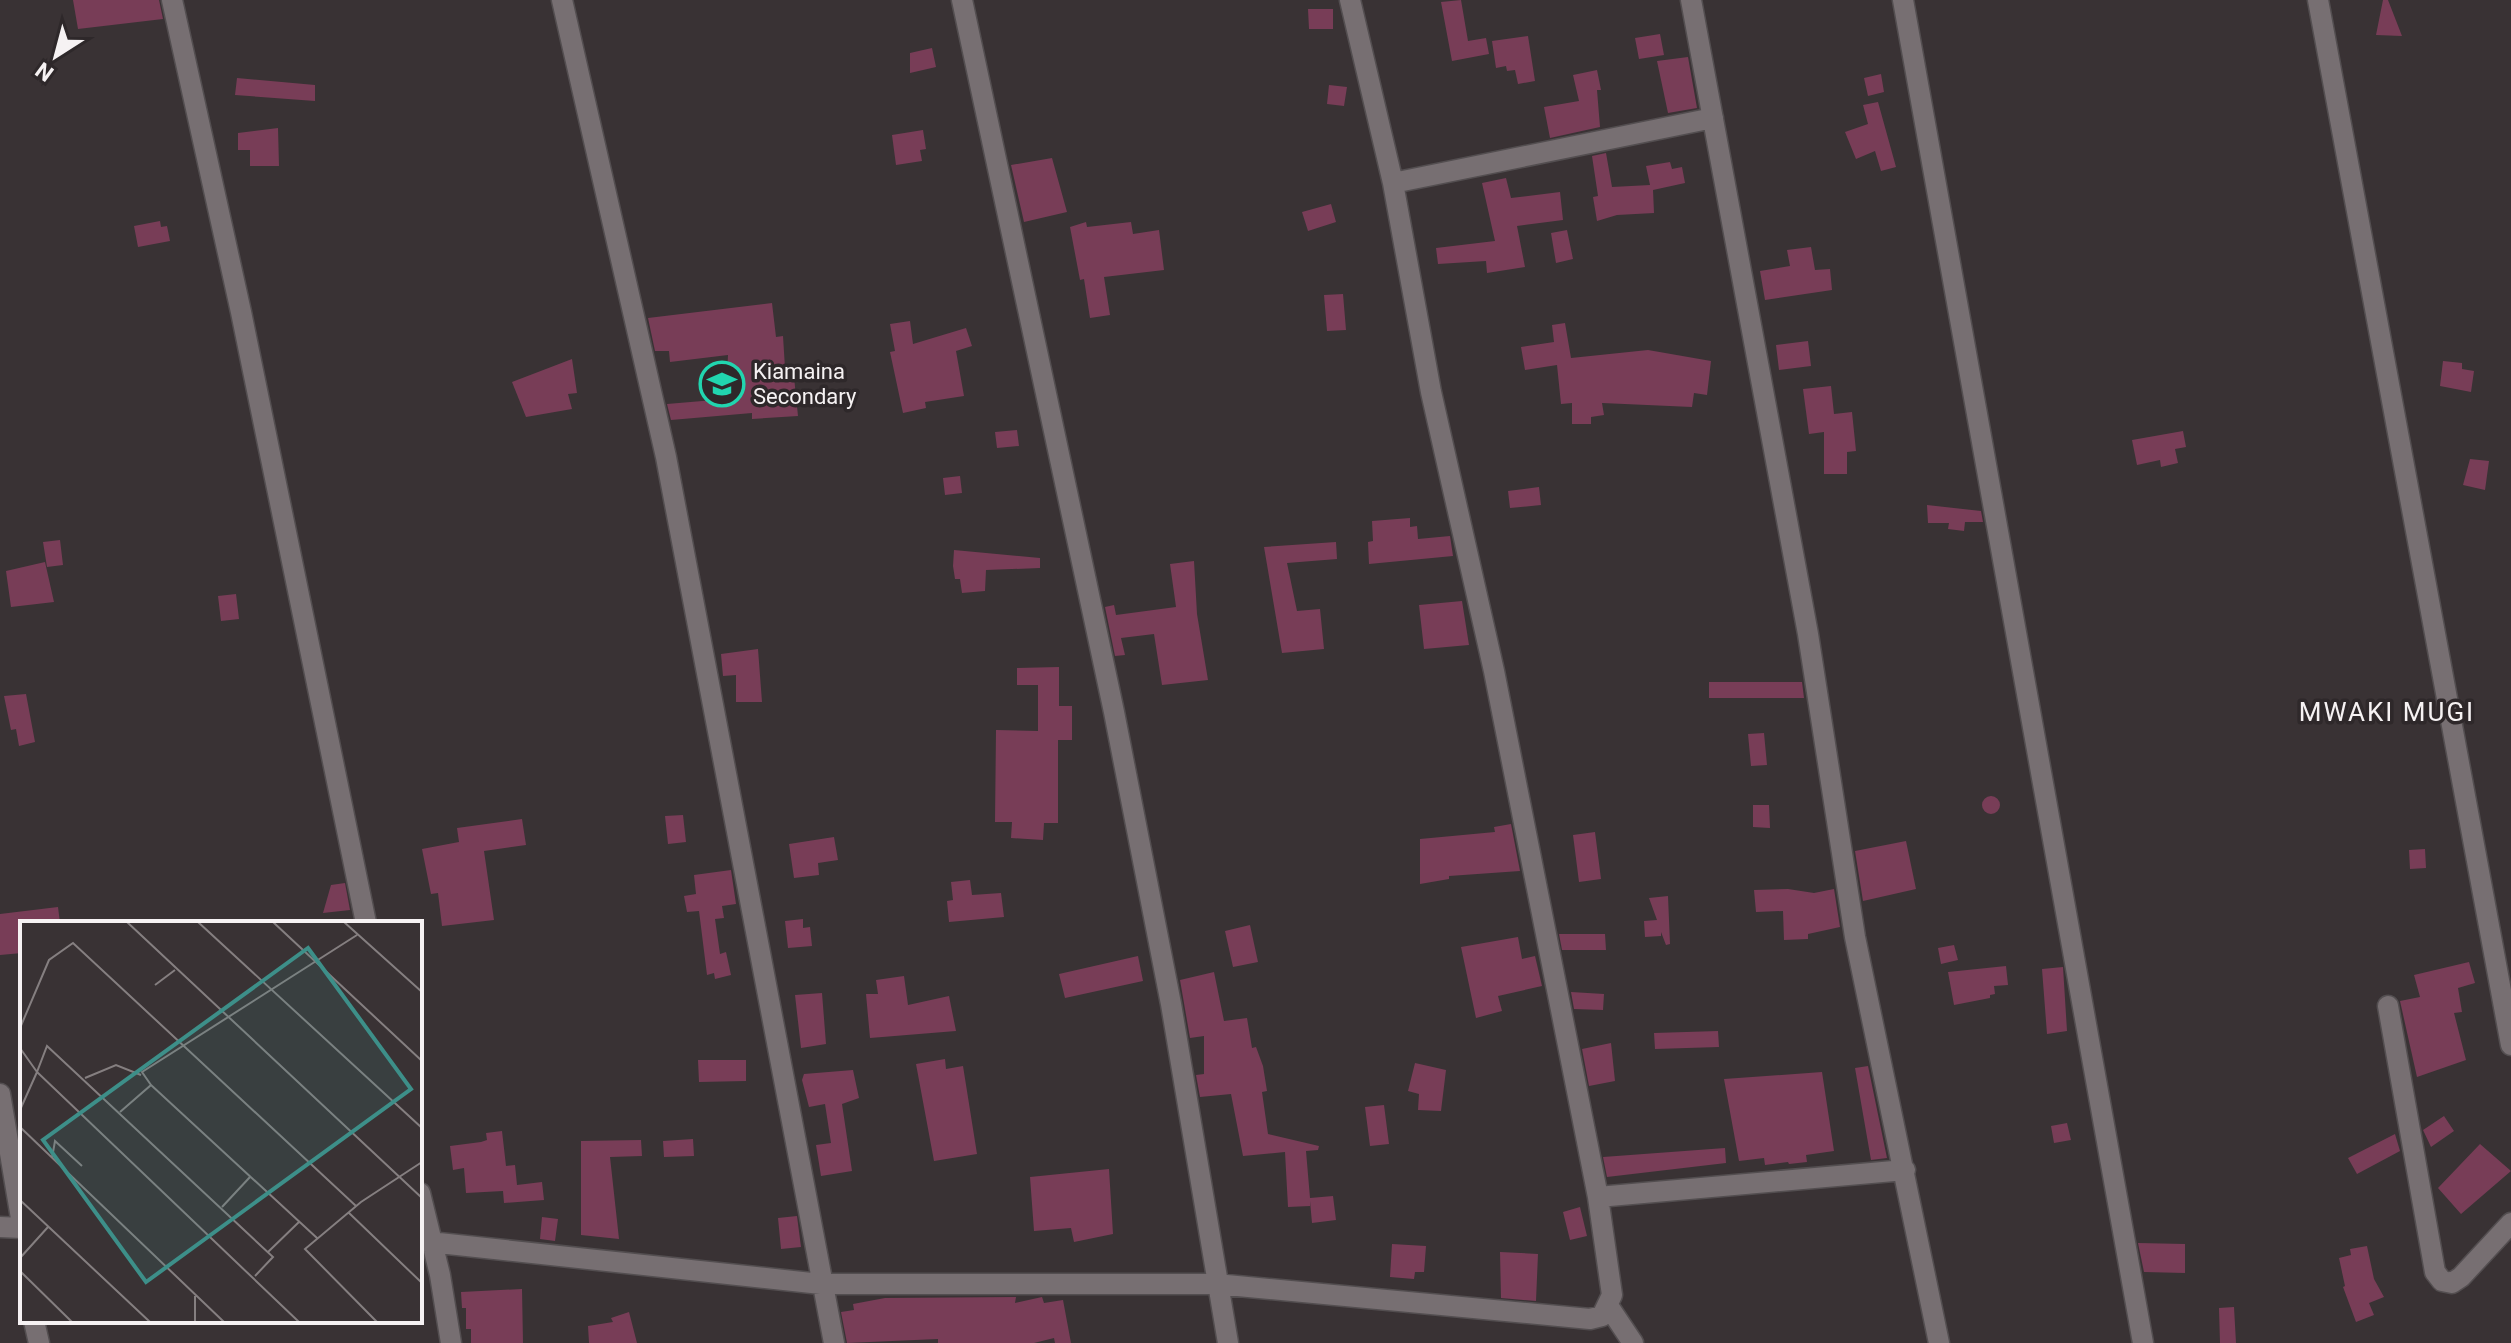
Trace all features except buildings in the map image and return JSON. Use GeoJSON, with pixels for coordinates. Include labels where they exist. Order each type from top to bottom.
{"type":"FeatureCollection","features":[{"type":"Feature","properties":{"kind":"street"},"geometry":{"type":"LineString","coordinates":[[172,0],[241,312],[366,921]]}},
{"type":"Feature","properties":{"kind":"street"},"geometry":{"type":"LineString","coordinates":[[562,0],[666,457],[834,1343]]}},
{"type":"Feature","properties":{"kind":"street"},"geometry":{"type":"LineString","coordinates":[[962,0],[1162,958],[1228,1343]]}},
{"type":"Feature","properties":{"kind":"street"},"geometry":{"type":"LineString","coordinates":[[425,1241],[821,1284],[1216,1284],[1590,1319],[1602,1316],[1609,1307],[1612,1295],[1598,1197],[1494,671],[1431,392],[1393,183],[1350,0]]}},
{"type":"Feature","properties":{"kind":"street"},"geometry":{"type":"LineString","coordinates":[[1691,0],[1808,634],[1855,937],[1939,1343]]}},
{"type":"Feature","properties":{"kind":"street"},"geometry":{"type":"LineString","coordinates":[[1903,0],[2143,1343]]}},
{"type":"Feature","properties":{"kind":"street"},"geometry":{"type":"LineString","coordinates":[[2318,0],[2511,1045]]}},
{"type":"Feature","properties":{"kind":"street"},"geometry":{"type":"LineString","coordinates":[[1393,183],[1713,118]]}},
{"type":"Feature","properties":{"kind":"street"},"geometry":{"type":"LineString","coordinates":[[2388,1006],[2435,1272],[2442,1281],[2452,1283],[2511,1223]]}},
{"type":"Feature","properties":{"kind":"street"},"geometry":{"type":"LineString","coordinates":[[0,1094],[20,1214]]}},
{"type":"Feature","properties":{"kind":"street"},"geometry":{"type":"LineString","coordinates":[[1598,1197],[1905,1170]]}},
{"type":"Feature","properties":{"kind":"street"},"geometry":{"type":"LineString","coordinates":[[422,1212],[425,1241],[435,1251],[451,1343]]}},
{"type":"Feature","properties":{"kind":"street"},"geometry":{"type":"LineString","coordinates":[[0,1227],[20,1226]]}},
{"type":"Feature","properties":{"kind":"street"},"geometry":{"type":"LineString","coordinates":[[1609,1307],[1633,1343]]}},
{"type":"Feature","properties":{"kind":"street"},"geometry":{"type":"LineString","coordinates":[[34,1323],[39,1343]]}},
{"type":"Feature","properties":{"kind":"place","name":"Kiamaina Secondary"},"geometry":{"type":"Point","coordinates":[722,384]}},
{"type":"Feature","properties":{"kind":"district","name":"MWAKI MUGI"},"geometry":{"type":"Point","coordinates":[2387,712]}}]}
